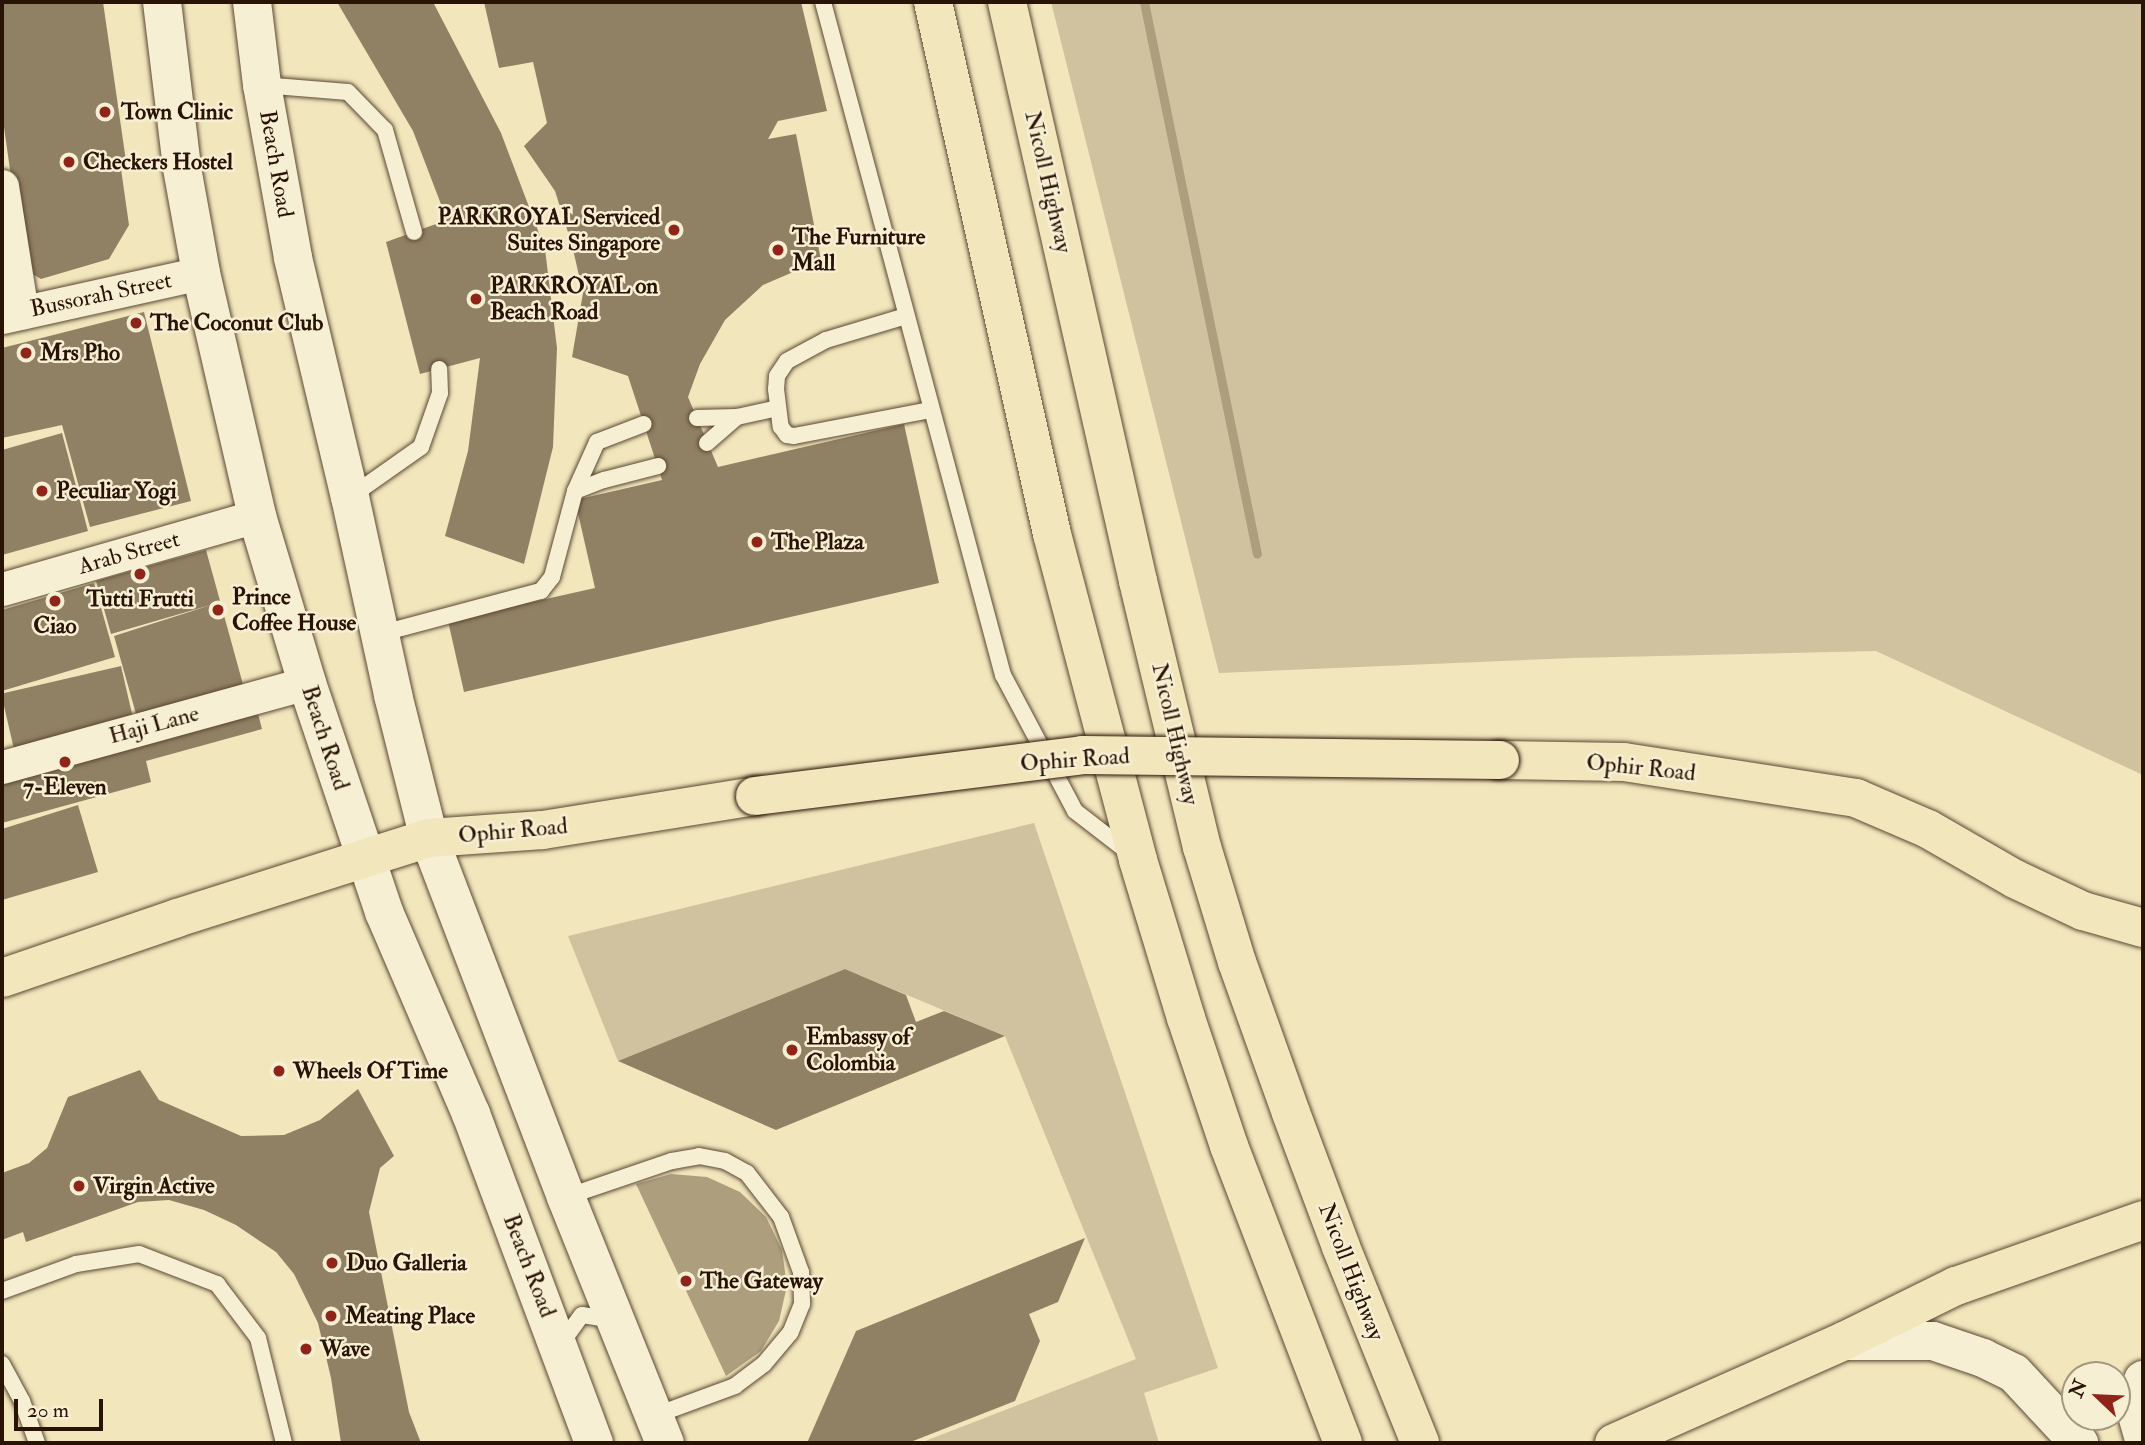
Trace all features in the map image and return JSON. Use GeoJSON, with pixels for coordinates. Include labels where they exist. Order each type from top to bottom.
{"type":"FeatureCollection","features":[{"type":"Feature","properties":{"kind":"highway"},"geometry":{"type":"LineString","coordinates":[[933,2],[1052,534],[1138,860],[1186,1018],[1229,1146],[1343,1443]]}},
{"type":"Feature","properties":{"kind":"highway","name":"Nicoll Highway"},"geometry":{"type":"LineString","coordinates":[[1007,2],[1138,580],[1202,847],[1237,962],[1340,1247],[1420,1443]]}},
{"type":"Feature","properties":{"kind":"highway","name":"Ophir Road"},"geometry":{"type":"LineString","coordinates":[[2,978],[429,838],[543,830],[755,796],[1082,755],[1624,762],[1856,798],[1928,829],[2015,879],[2083,911],[2143,928]]}},
{"type":"Feature","properties":{"kind":"highway"},"geometry":{"type":"LineString","coordinates":[[1614,1443],[1844,1341],[1956,1286],[2143,1220]]}},
{"type":"Feature","properties":{"kind":"main road","name":"Beach Road"},"geometry":{"type":"LineString","coordinates":[[162,2],[182,169],[201,273],[257,516],[307,683],[365,858],[471,1114],[594,1443]]}},
{"type":"Feature","properties":{"kind":"main road","name":"Beach Road"},"geometry":{"type":"LineString","coordinates":[[252,2],[262,85],[293,258],[351,497],[379,634],[429,838],[566,1197],[659,1430]]}},
{"type":"Feature","properties":{"kind":"main road"},"geometry":{"type":"LineString","coordinates":[[1844,1341],[1933,1341],[1983,1358],[2014,1373],[2080,1443]]}},
{"type":"Feature","properties":{"kind":"main road"},"geometry":{"type":"LineString","coordinates":[[2143,1380],[2135,1408],[2143,1436]]}},
{"type":"Feature","properties":{"kind":"street"},"geometry":{"type":"LineString","coordinates":[[2,186],[12,314]]}},
{"type":"Feature","properties":{"kind":"street","name":"Bussorah Street"},"geometry":{"type":"LineString","coordinates":[[12,314],[201,273]]}},
{"type":"Feature","properties":{"kind":"street","name":"Arab Street"},"geometry":{"type":"LineString","coordinates":[[2,589],[257,516]]}},
{"type":"Feature","properties":{"kind":"street","name":"Haji Lane"},"geometry":{"type":"LineString","coordinates":[[2,767],[307,683]]}},
{"type":"Feature","properties":{"kind":"lane"},"geometry":{"type":"LineString","coordinates":[[823,2],[1003,675],[1075,811],[1138,860]]}},
{"type":"Feature","properties":{"kind":"lane"},"geometry":{"type":"LineString","coordinates":[[262,85],[348,92],[385,130],[414,232]]}},
{"type":"Feature","properties":{"kind":"lane"},"geometry":{"type":"LineString","coordinates":[[906,316],[826,340],[787,360],[777,376],[781,427],[788,435],[821,438],[930,410]]}},
{"type":"Feature","properties":{"kind":"lane"},"geometry":{"type":"LineString","coordinates":[[351,497],[421,447],[440,393],[439,369]]}},
{"type":"Feature","properties":{"kind":"lane"},"geometry":{"type":"LineString","coordinates":[[697,418],[737,417],[778,408]]}},
{"type":"Feature","properties":{"kind":"lane"},"geometry":{"type":"LineString","coordinates":[[707,443],[737,417]]}},
{"type":"Feature","properties":{"kind":"lane"},"geometry":{"type":"LineString","coordinates":[[379,634],[541,592],[552,577],[575,491],[597,442],[645,424]]}},
{"type":"Feature","properties":{"kind":"lane"},"geometry":{"type":"LineString","coordinates":[[575,491],[604,480],[658,466]]}},
{"type":"Feature","properties":{"kind":"lane"},"geometry":{"type":"LineString","coordinates":[[566,1197],[672,1161],[699,1156],[725,1161],[747,1173],[781,1217],[801,1272],[802,1304],[790,1333],[764,1364],[735,1386],[659,1430]]}},
{"type":"Feature","properties":{"kind":"lane"},"geometry":{"type":"LineString","coordinates":[[2,1291],[75,1264],[139,1254],[217,1284],[258,1338],[284,1443]]}},
{"type":"Feature","properties":{"kind":"lane"},"geometry":{"type":"LineString","coordinates":[[559,1347],[582,1315],[615,1321]]}},
{"type":"Feature","properties":{"kind":"lane"},"geometry":{"type":"LineString","coordinates":[[2,1364],[22,1401],[37,1443]]}},
{"type":"Feature","properties":{"kind":"shaded area"},"geometry":{"type":"Polygon","coordinates":[[[1051,2],[2143,2],[2143,775],[1876,651],[1574,658],[1219,673],[1051,2]]]}},
{"type":"Feature","properties":{"kind":"shaded area"},"geometry":{"type":"Polygon","coordinates":[[[1034,823],[1218,1368],[1144,1393],[1159,1443],[920,1443],[1136,1359],[1005,1036],[845,969],[618,1061],[568,936],[1034,823]]]}},
{"type":"Feature","properties":{"kind":"shaded area"},"geometry":{"type":"Polygon","coordinates":[[[671,1174],[707,1177],[740,1192],[766,1217],[782,1250],[787,1286],[779,1321],[761,1351],[726,1376],[636,1184],[671,1174]]]}},
{"type":"Feature","properties":{"kind":"building"},"geometry":{"type":"Polygon","coordinates":[[[2,2],[103,2],[126,161],[120,162],[129,225],[109,259],[41,279],[24,269],[2,113],[2,2]]]}},
{"type":"Feature","properties":{"kind":"building","name":"PARKROYAL on Beach Road"},"geometry":{"type":"Polygon","coordinates":[[[337,2],[433,2],[501,133],[545,249],[557,348],[553,447],[524,564],[445,536],[468,451],[480,358],[420,374],[386,242],[447,220],[413,131],[337,2]]]}},
{"type":"Feature","properties":{"kind":"building"},"geometry":{"type":"Polygon","coordinates":[[[484,2],[801,2],[827,111],[778,121],[768,139],[796,134],[821,260],[763,285],[725,320],[700,364],[688,397],[718,467],[904,424],[939,583],[464,692],[448,621],[595,588],[575,500],[662,480],[628,376],[572,357],[583,293],[555,191],[524,146],[547,123],[533,62],[499,68],[484,2]]]}},
{"type":"Feature","properties":{"kind":"building"},"geometry":{"type":"Polygon","coordinates":[[[144,312],[191,501],[90,527],[62,425],[2,438],[2,348],[144,312]]]}},
{"type":"Feature","properties":{"kind":"building"},"geometry":{"type":"Polygon","coordinates":[[[62,433],[88,531],[2,555],[2,450],[62,433]]]}},
{"type":"Feature","properties":{"kind":"building"},"geometry":{"type":"Polygon","coordinates":[[[206,550],[244,688],[138,721],[114,636],[214,604],[111,634],[96,581],[206,550]]]}},
{"type":"Feature","properties":{"kind":"building"},"geometry":{"type":"Polygon","coordinates":[[[94,583],[115,657],[2,691],[2,610],[94,583]]]}},
{"type":"Feature","properties":{"kind":"building"},"geometry":{"type":"Polygon","coordinates":[[[121,666],[135,725],[15,753],[2,693],[121,666]]]}},
{"type":"Feature","properties":{"kind":"building"},"geometry":{"type":"Polygon","coordinates":[[[256,706],[262,729],[146,761],[151,782],[2,823],[2,773],[256,706]]]}},
{"type":"Feature","properties":{"kind":"building"},"geometry":{"type":"Polygon","coordinates":[[[78,805],[98,872],[2,900],[2,829],[78,805]]]}},
{"type":"Feature","properties":{"kind":"building"},"geometry":{"type":"Polygon","coordinates":[[[845,969],[906,995],[916,1022],[944,1011],[1005,1036],[776,1130],[618,1061],[845,969]]]}},
{"type":"Feature","properties":{"kind":"building","name":"Duo Galleria"},"geometry":{"type":"Polygon","coordinates":[[[140,1070],[159,1100],[241,1136],[284,1135],[320,1120],[358,1089],[394,1156],[380,1168],[369,1212],[409,1412],[421,1443],[341,1443],[331,1378],[318,1323],[294,1274],[276,1252],[236,1225],[204,1210],[169,1200],[138,1202],[26,1242],[23,1232],[2,1240],[2,1173],[29,1163],[47,1148],[68,1097],[140,1070]]]}},
{"type":"Feature","properties":{"kind":"building"},"geometry":{"type":"Polygon","coordinates":[[[1085,1238],[1058,1302],[1029,1314],[1040,1341],[1015,1401],[908,1443],[807,1443],[856,1331],[1085,1238]]]}},
{"type":"Feature","properties":{"kind":"waterway"},"geometry":{"type":"LineString","coordinates":[[1144,2],[1257,554]]}},
{"type":"Feature","properties":{"kind":"place","name":"Town Clinic"},"geometry":{"type":"Point","coordinates":[105,112]}},
{"type":"Feature","properties":{"kind":"place","name":"Checkers Hostel"},"geometry":{"type":"Point","coordinates":[69,162]}},
{"type":"Feature","properties":{"kind":"place","name":"PARKROYAL Serviced Suites Singapore"},"geometry":{"type":"Point","coordinates":[674,230]}},
{"type":"Feature","properties":{"kind":"place","name":"The Furniture Mall"},"geometry":{"type":"Point","coordinates":[778,250]}},
{"type":"Feature","properties":{"kind":"place","name":"PARKROYAL on Beach Road"},"geometry":{"type":"Point","coordinates":[476,299]}},
{"type":"Feature","properties":{"kind":"place","name":"The Coconut Club"},"geometry":{"type":"Point","coordinates":[136,323]}},
{"type":"Feature","properties":{"kind":"place","name":"Mrs Pho"},"geometry":{"type":"Point","coordinates":[26,353]}},
{"type":"Feature","properties":{"kind":"place","name":"Peculiar Yogi"},"geometry":{"type":"Point","coordinates":[42,491]}},
{"type":"Feature","properties":{"kind":"place","name":"The Plaza"},"geometry":{"type":"Point","coordinates":[757,542]}},
{"type":"Feature","properties":{"kind":"place","name":"Tutti Frutti"},"geometry":{"type":"Point","coordinates":[140,574]}},
{"type":"Feature","properties":{"kind":"place","name":"Ciao"},"geometry":{"type":"Point","coordinates":[55,601]}},
{"type":"Feature","properties":{"kind":"place","name":"Prince Coffee House"},"geometry":{"type":"Point","coordinates":[218,610]}},
{"type":"Feature","properties":{"kind":"place","name":"7-Eleven"},"geometry":{"type":"Point","coordinates":[65,762]}},
{"type":"Feature","properties":{"kind":"place","name":"Embassy of Colombia"},"geometry":{"type":"Point","coordinates":[792,1050]}},
{"type":"Feature","properties":{"kind":"place","name":"Wheels Of Time"},"geometry":{"type":"Point","coordinates":[279,1071]}},
{"type":"Feature","properties":{"kind":"place","name":"Virgin Active"},"geometry":{"type":"Point","coordinates":[79,1186]}},
{"type":"Feature","properties":{"kind":"place","name":"Duo Galleria"},"geometry":{"type":"Point","coordinates":[332,1263]}},
{"type":"Feature","properties":{"kind":"place","name":"The Gateway"},"geometry":{"type":"Point","coordinates":[686,1281]}},
{"type":"Feature","properties":{"kind":"place","name":"Meating Place"},"geometry":{"type":"Point","coordinates":[331,1316]}},
{"type":"Feature","properties":{"kind":"place","name":"Wave"},"geometry":{"type":"Point","coordinates":[306,1349]}}]}
